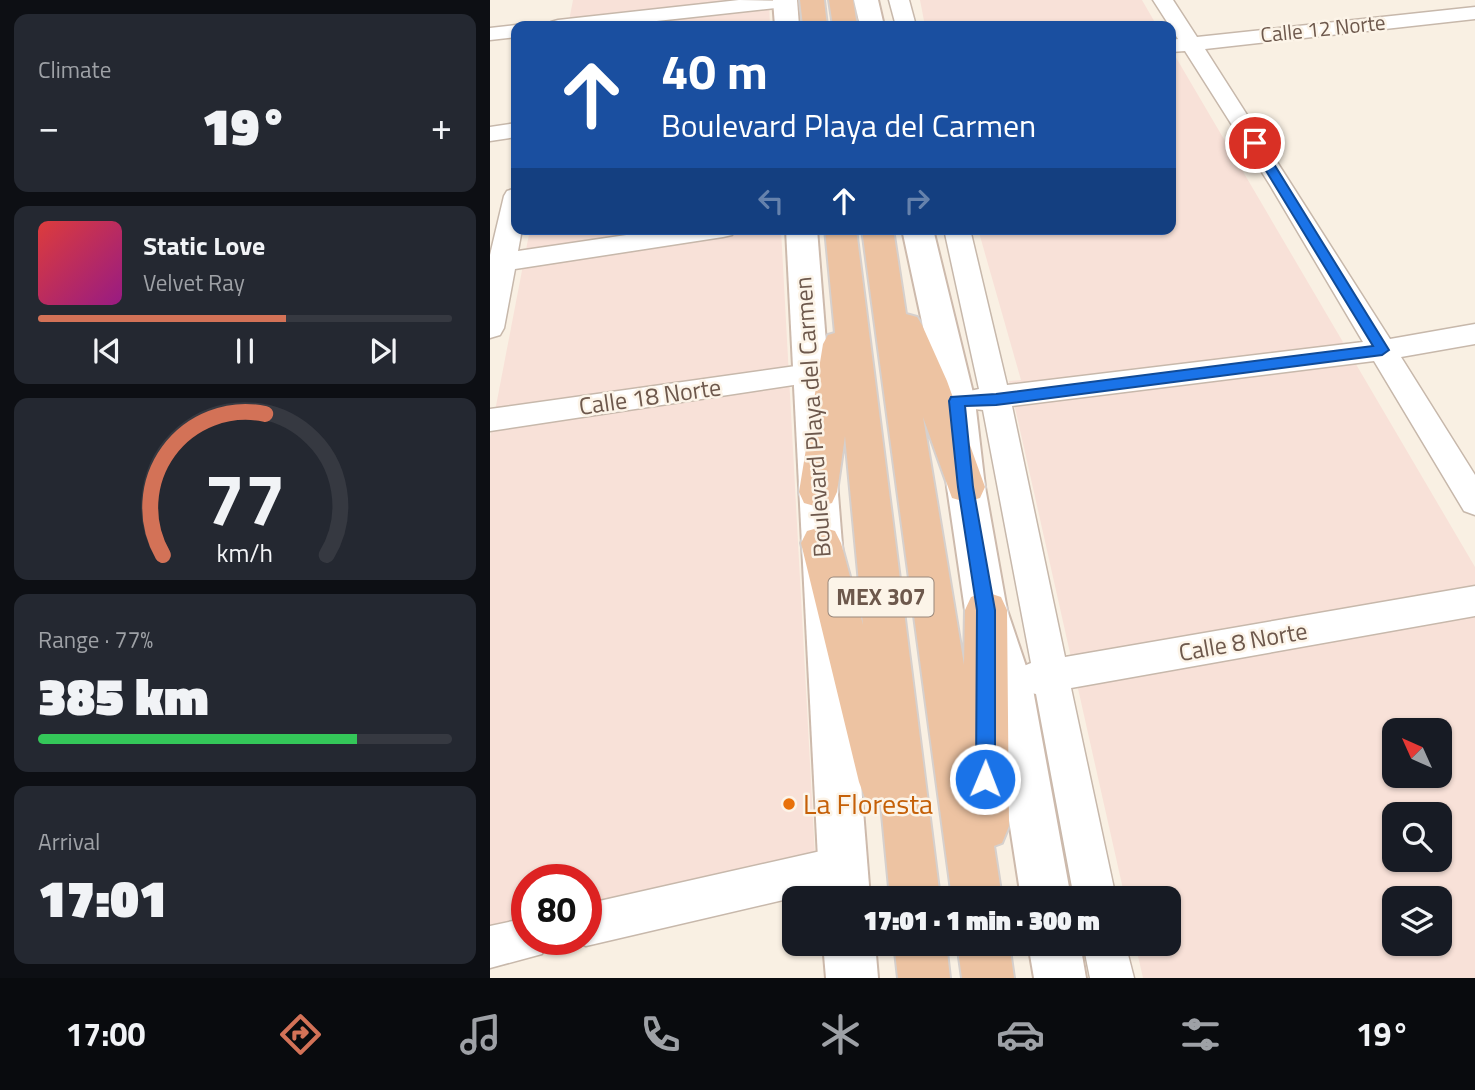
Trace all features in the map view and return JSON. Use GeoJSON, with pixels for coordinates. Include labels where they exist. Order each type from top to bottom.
{"type":"FeatureCollection","features":[{"type":"Feature","properties":{"kind":"highway","name":"MEX 307"},"geometry":{"type":"LineString","coordinates":[[840,235],[912,886]]}},
{"type":"Feature","properties":{"kind":"highway","name":"MEX 307"},"geometry":{"type":"LineString","coordinates":[[878,235],[975,886]]}},
{"type":"Feature","properties":{"kind":"highway"},"geometry":{"type":"LineString","coordinates":[[884,275],[929,381],[965,487]]}},
{"type":"Feature","properties":{"kind":"highway"},"geometry":{"type":"LineString","coordinates":[[818,492],[847,297]]}},
{"type":"Feature","properties":{"kind":"highway"},"geometry":{"type":"LineString","coordinates":[[821,543],[910,886]]}},
{"type":"Feature","properties":{"kind":"highway"},"geometry":{"type":"LineString","coordinates":[[985,886],[986,610]]}},
{"type":"Feature","properties":{"kind":"highway"},"geometry":{"type":"LineString","coordinates":[[921,956],[924,978]]}},
{"type":"Feature","properties":{"kind":"main road"},"geometry":{"type":"LineString","coordinates":[[785,0],[787,21]]}},
{"type":"Feature","properties":{"kind":"main road"},"geometry":{"type":"LineString","coordinates":[[866,0],[871,21]]}},
{"type":"Feature","properties":{"kind":"main road","name":"Boulevard Playa del Carmen"},"geometry":{"type":"LineString","coordinates":[[800,235],[844,882]]}},
{"type":"Feature","properties":{"kind":"main road"},"geometry":{"type":"LineString","coordinates":[[918,235],[957,401],[965,487],[986,610],[1010,684],[1044,886]]}},
{"type":"Feature","properties":{"kind":"main road"},"geometry":{"type":"LineString","coordinates":[[850,956],[852,978]]}},
{"type":"Feature","properties":{"kind":"main road"},"geometry":{"type":"LineString","coordinates":[[1056,956],[1060,978]]}},
{"type":"Feature","properties":{"kind":"street"},"geometry":{"type":"LineString","coordinates":[[562,21],[785,0]]}},
{"type":"Feature","properties":{"kind":"street"},"geometry":{"type":"LineString","coordinates":[[899,0],[905,21]]}},
{"type":"Feature","properties":{"kind":"street"},"geometry":{"type":"LineString","coordinates":[[1163,0],[1171,21]]}},
{"type":"Feature","properties":{"kind":"street","name":"Calle 12 Norte"},"geometry":{"type":"LineString","coordinates":[[1181,45],[1475,13]]}},
{"type":"Feature","properties":{"kind":"street"},"geometry":{"type":"LineString","coordinates":[[490,34],[511,32]]}},
{"type":"Feature","properties":{"kind":"street"},"geometry":{"type":"LineString","coordinates":[[1181,45],[1382,350],[1475,502]]}},
{"type":"Feature","properties":{"kind":"street"},"geometry":{"type":"LineString","coordinates":[[490,134],[511,131]]}},
{"type":"Feature","properties":{"kind":"street"},"geometry":{"type":"LineString","coordinates":[[490,328],[496,264],[511,213]]}},
{"type":"Feature","properties":{"kind":"street"},"geometry":{"type":"LineString","coordinates":[[496,264],[684,235]]}},
{"type":"Feature","properties":{"kind":"street"},"geometry":{"type":"LineString","coordinates":[[958,235],[996,399],[1093,886]]}},
{"type":"Feature","properties":{"kind":"street"},"geometry":{"type":"LineString","coordinates":[[957,401],[996,399],[1382,350],[1475,334]]}},
{"type":"Feature","properties":{"kind":"street","name":"Calle 18 Norte"},"geometry":{"type":"LineString","coordinates":[[490,420],[810,374]]}},
{"type":"Feature","properties":{"kind":"street","name":"Calle 8 Norte"},"geometry":{"type":"LineString","coordinates":[[1010,684],[1475,601]]}},
{"type":"Feature","properties":{"kind":"street"},"geometry":{"type":"LineString","coordinates":[[602,922],[844,882]]}},
{"type":"Feature","properties":{"kind":"street"},"geometry":{"type":"LineString","coordinates":[[490,947],[511,942]]}},
{"type":"Feature","properties":{"kind":"street"},"geometry":{"type":"LineString","coordinates":[[1107,956],[1112,978]]}},
{"type":"Feature","properties":{"kind":"shaded area"},"geometry":{"type":"Polygon","coordinates":[[[573,0],[769,0],[770,21],[569,21],[573,0]]]}},
{"type":"Feature","properties":{"kind":"shaded area"},"geometry":{"type":"Polygon","coordinates":[[[920,0],[1142,0],[1154,21],[924,21],[920,0]]]}},
{"type":"Feature","properties":{"kind":"shaded area"},"geometry":{"type":"Polygon","coordinates":[[[1176,58],[1475,567],[1475,978],[1143,978],[1138,956],[1181,956],[1181,886],[1122,886],[1009,381],[1021,380],[980,235],[1176,235],[1176,58]]]}},
{"type":"Feature","properties":{"kind":"shaded area"},"geometry":{"type":"Polygon","coordinates":[[[529,235],[781,235],[816,874],[602,922],[602,864],[511,864],[511,942],[490,947],[490,437],[529,235]]]}},
{"type":"Feature","properties":{"kind":"place","name":"La Floresta"},"geometry":{"type":"Point","coordinates":[789,804]}},
{"type":"Feature","properties":{"kind":"route"},"geometry":{"type":"LineString","coordinates":[[985,779],[986,610],[965,487],[957,401],[996,399],[1382,350],[1255,143]]}}]}
